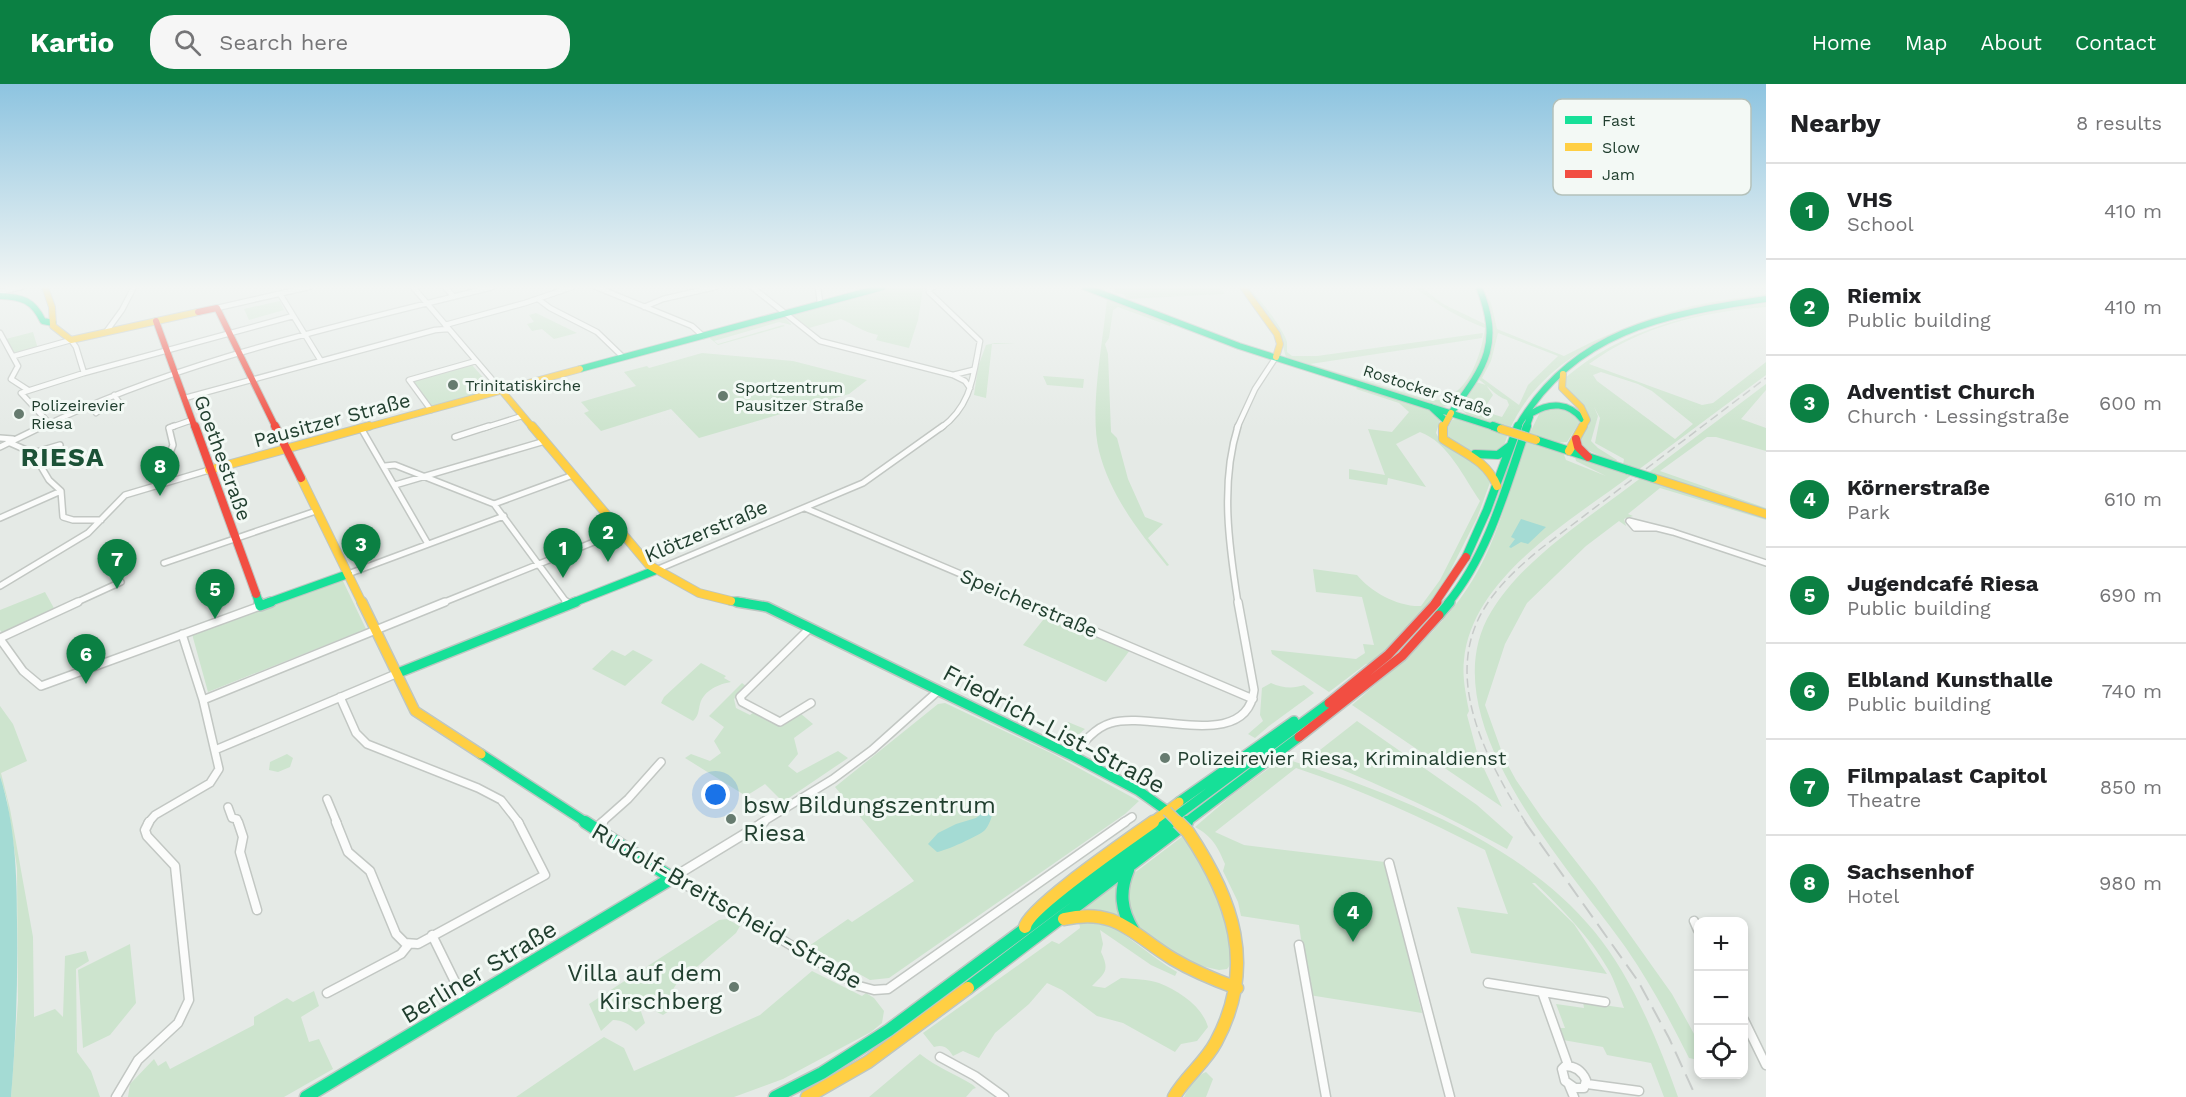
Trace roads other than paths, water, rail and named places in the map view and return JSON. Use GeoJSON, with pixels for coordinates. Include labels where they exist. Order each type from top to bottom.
{"type":"FeatureCollection","features":[{"type":"Feature","properties":{"kind":"main road"},"geometry":{"type":"LineString","coordinates":[[62,334],[71,340],[96,334]]}},
{"type":"Feature","properties":{"kind":"main road","name":"Goethestraße"},"geometry":{"type":"LineString","coordinates":[[161,334],[260,606]]}},
{"type":"Feature","properties":{"kind":"main road","name":"Rudolf-Breitscheid-Straße"},"geometry":{"type":"LineString","coordinates":[[230,334],[415,711],[672,878]]}},
{"type":"Feature","properties":{"kind":"main road"},"geometry":{"type":"LineString","coordinates":[[656,570],[502,391],[709,334]]}},
{"type":"Feature","properties":{"kind":"main road","name":"Rostocker Straße"},"geometry":{"type":"LineString","coordinates":[[1211,334],[1431,407],[1448,417],[1501,429],[1766,514]]}},
{"type":"Feature","properties":{"kind":"main road"},"geometry":{"type":"LineString","coordinates":[[1276,357],[1280,344],[1277,334]]}},
{"type":"Feature","properties":{"kind":"main road"},"geometry":{"type":"LineString","coordinates":[[1491,334],[1490,350],[1484,367],[1448,417],[1442,436],[1460,451],[1489,465],[1494,471],[1497,486]]}},
{"type":"Feature","properties":{"kind":"main road"},"geometry":{"type":"LineString","coordinates":[[775,1097],[820,1075],[862,1050],[1309,717],[1394,650],[1435,608],[1471,552],[1522,416],[1536,394],[1549,379],[1581,353],[1618,334]]}},
{"type":"Feature","properties":{"kind":"main road"},"geometry":{"type":"LineString","coordinates":[[807,1097],[894,1044],[1377,677],[1428,629],[1462,587],[1481,553],[1532,412],[1550,387],[1563,374],[1600,348],[1631,334]]}},
{"type":"Feature","properties":{"kind":"main road"},"geometry":{"type":"LineString","coordinates":[[1563,374],[1560,382],[1561,388],[1586,412],[1587,420],[1569,451]]}},
{"type":"Feature","properties":{"kind":"main road","name":"Pausitzer Straße"},"geometry":{"type":"LineString","coordinates":[[209,470],[502,391]]}},
{"type":"Feature","properties":{"kind":"main road"},"geometry":{"type":"LineString","coordinates":[[1532,412],[1542,405],[1564,406],[1578,412],[1583,421],[1582,426]]}},
{"type":"Feature","properties":{"kind":"main road"},"geometry":{"type":"LineString","coordinates":[[1576,439],[1578,447],[1588,457]]}},
{"type":"Feature","properties":{"kind":"main road"},"geometry":{"type":"LineString","coordinates":[[1460,451],[1492,456],[1498,455],[1510,446]]}},
{"type":"Feature","properties":{"kind":"main road","name":"Klötzerstraße"},"geometry":{"type":"LineString","coordinates":[[398,673],[656,570]]}},
{"type":"Feature","properties":{"kind":"main road","name":"Friedrich-List-Straße"},"geometry":{"type":"LineString","coordinates":[[656,570],[708,596],[756,603],[1073,756],[1139,791],[1167,811],[1188,832],[1212,865],[1227,894],[1239,944],[1240,965],[1237,988],[1228,1020],[1215,1045],[1174,1097]]}},
{"type":"Feature","properties":{"kind":"main road"},"geometry":{"type":"LineString","coordinates":[[260,606],[348,574]]}},
{"type":"Feature","properties":{"kind":"main road"},"geometry":{"type":"LineString","coordinates":[[1024,931],[1026,921],[1044,904],[1167,811],[1293,721],[1309,717]]}},
{"type":"Feature","properties":{"kind":"main road"},"geometry":{"type":"LineString","coordinates":[[1130,866],[1118,897],[1121,908],[1135,932]]}},
{"type":"Feature","properties":{"kind":"main road","name":"Berliner Straße"},"geometry":{"type":"LineString","coordinates":[[306,1097],[672,878]]}},
{"type":"Feature","properties":{"kind":"main road"},"geometry":{"type":"LineString","coordinates":[[1056,922],[1086,913],[1101,914],[1135,932],[1190,969],[1237,988]]}},
{"type":"Feature","properties":{"kind":"street"},"geometry":{"type":"LineString","coordinates":[[1,334],[18,366],[11,379],[28,390]]}},
{"type":"Feature","properties":{"kind":"street"},"geometry":{"type":"LineString","coordinates":[[48,422],[21,393],[84,373],[229,334]]}},
{"type":"Feature","properties":{"kind":"street"},"geometry":{"type":"LineString","coordinates":[[0,447],[48,422],[114,394],[304,334]]}},
{"type":"Feature","properties":{"kind":"street"},"geometry":{"type":"LineString","coordinates":[[305,334],[321,361]]}},
{"type":"Feature","properties":{"kind":"street"},"geometry":{"type":"LineString","coordinates":[[185,398],[419,334]]}},
{"type":"Feature","properties":{"kind":"street"},"geometry":{"type":"LineString","coordinates":[[453,334],[502,391]]}},
{"type":"Feature","properties":{"kind":"street"},"geometry":{"type":"LineString","coordinates":[[599,334],[623,357]]}},
{"type":"Feature","properties":{"kind":"street"},"geometry":{"type":"LineString","coordinates":[[811,334],[820,341],[953,375],[965,381],[970,388]]}},
{"type":"Feature","properties":{"kind":"street","name":"Klötzerstraße"},"geometry":{"type":"LineString","coordinates":[[656,570],[866,482],[920,444],[956,414],[965,402],[981,341],[974,334]]}},
{"type":"Feature","properties":{"kind":"street"},"geometry":{"type":"LineString","coordinates":[[14,357],[71,340],[76,347],[84,373]]}},
{"type":"Feature","properties":{"kind":"street"},"geometry":{"type":"LineString","coordinates":[[1073,756],[1091,735],[1118,720],[1140,717],[1198,726],[1223,725],[1243,714],[1253,699],[1233,562],[1230,518],[1231,454],[1256,385],[1276,357]]}},
{"type":"Feature","properties":{"kind":"street"},"geometry":{"type":"LineString","coordinates":[[431,410],[409,380],[476,362]]}},
{"type":"Feature","properties":{"kind":"street"},"geometry":{"type":"LineString","coordinates":[[953,375],[973,370]]}},
{"type":"Feature","properties":{"kind":"street"},"geometry":{"type":"LineString","coordinates":[[96,413],[104,407],[119,402],[114,394]]}},
{"type":"Feature","properties":{"kind":"street"},"geometry":{"type":"LineString","coordinates":[[455,437],[522,416]]}},
{"type":"Feature","properties":{"kind":"street"},"geometry":{"type":"LineString","coordinates":[[165,466],[173,446],[169,428],[192,420]]}},
{"type":"Feature","properties":{"kind":"street"},"geometry":{"type":"LineString","coordinates":[[362,429],[428,544]]}},
{"type":"Feature","properties":{"kind":"street"},"geometry":{"type":"LineString","coordinates":[[0,438],[33,453],[49,480],[61,491],[63,517],[73,520],[102,520]]}},
{"type":"Feature","properties":{"kind":"street"},"geometry":{"type":"LineString","coordinates":[[395,485],[544,441]]}},
{"type":"Feature","properties":{"kind":"street"},"geometry":{"type":"LineString","coordinates":[[33,453],[60,445]]}},
{"type":"Feature","properties":{"kind":"street"},"geometry":{"type":"LineString","coordinates":[[385,466],[395,465],[494,504],[568,605]]}},
{"type":"Feature","properties":{"kind":"street","name":"Pausitzer Straße"},"geometry":{"type":"LineString","coordinates":[[0,586],[83,536],[102,520],[120,498],[137,490],[209,470]]}},
{"type":"Feature","properties":{"kind":"street"},"geometry":{"type":"LineString","coordinates":[[494,504],[573,475]]}},
{"type":"Feature","properties":{"kind":"street"},"geometry":{"type":"LineString","coordinates":[[0,518],[61,491]]}},
{"type":"Feature","properties":{"kind":"street","name":"Speicherstraße"},"geometry":{"type":"LineString","coordinates":[[804,508],[1253,699]]}},
{"type":"Feature","properties":{"kind":"street"},"geometry":{"type":"LineString","coordinates":[[164,563],[316,511]]}},
{"type":"Feature","properties":{"kind":"street"},"geometry":{"type":"LineString","coordinates":[[348,574],[504,516]]}},
{"type":"Feature","properties":{"kind":"street"},"geometry":{"type":"LineString","coordinates":[[1657,528],[1766,563]]}},
{"type":"Feature","properties":{"kind":"street"},"geometry":{"type":"LineString","coordinates":[[203,700],[621,531]]}},
{"type":"Feature","properties":{"kind":"street"},"geometry":{"type":"LineString","coordinates":[[122,582],[0,639],[23,671],[41,686],[260,606]]}},
{"type":"Feature","properties":{"kind":"street"},"geometry":{"type":"LineString","coordinates":[[810,628],[740,697],[741,701],[780,722],[811,703]]}},
{"type":"Feature","properties":{"kind":"street"},"geometry":{"type":"LineString","coordinates":[[116,1097],[137,1062],[180,1020],[187,1010],[189,1000],[175,866],[170,856],[149,841],[146,827],[155,815],[213,780],[219,769],[203,700],[182,634]]}},
{"type":"Feature","properties":{"kind":"street","name":"Klötzerstraße"},"geometry":{"type":"LineString","coordinates":[[215,750],[398,673]]}},
{"type":"Feature","properties":{"kind":"street"},"geometry":{"type":"LineString","coordinates":[[672,878],[833,779],[872,750],[938,690]]}},
{"type":"Feature","properties":{"kind":"street"},"geometry":{"type":"LineString","coordinates":[[327,799],[348,852],[370,871],[396,934],[409,944],[418,944],[545,875],[518,822],[501,800],[486,791],[367,744],[356,733],[339,697]]}},
{"type":"Feature","properties":{"kind":"street"},"geometry":{"type":"LineString","coordinates":[[595,830],[628,799],[661,762]]}},
{"type":"Feature","properties":{"kind":"street"},"geometry":{"type":"LineString","coordinates":[[228,807],[232,818],[237,819],[242,833],[240,852],[257,910]]}},
{"type":"Feature","properties":{"kind":"street","name":"Rudolf-Breitscheid-Straße"},"geometry":{"type":"LineString","coordinates":[[672,878],[727,907],[859,986],[884,990],[1132,817]]}},
{"type":"Feature","properties":{"kind":"street"},"geometry":{"type":"LineString","coordinates":[[1389,863],[1450,1097]]}},
{"type":"Feature","properties":{"kind":"street"},"geometry":{"type":"LineString","coordinates":[[432,935],[466,1002]]}},
{"type":"Feature","properties":{"kind":"street"},"geometry":{"type":"LineString","coordinates":[[327,993],[401,954],[409,944]]}},
{"type":"Feature","properties":{"kind":"street"},"geometry":{"type":"LineString","coordinates":[[1299,945],[1326,1097]]}},
{"type":"Feature","properties":{"kind":"street"},"geometry":{"type":"LineString","coordinates":[[1488,983],[1605,1002]]}},
{"type":"Feature","properties":{"kind":"street"},"geometry":{"type":"LineString","coordinates":[[1542,992],[1568,1065],[1579,1070],[1587,1084]]}},
{"type":"Feature","properties":{"kind":"street"},"geometry":{"type":"LineString","coordinates":[[1746,1025],[1766,1065]]}},
{"type":"Feature","properties":{"kind":"street"},"geometry":{"type":"LineString","coordinates":[[939,1057],[975,1076],[1004,1097]]}},
{"type":"Feature","properties":{"kind":"street"},"geometry":{"type":"LineString","coordinates":[[1568,1065],[1562,1069],[1561,1074],[1574,1097]]}},
{"type":"Feature","properties":{"kind":"street"},"geometry":{"type":"LineString","coordinates":[[1569,1085],[1582,1089],[1587,1084]]}},
{"type":"Feature","properties":{"kind":"street"},"geometry":{"type":"LineString","coordinates":[[1587,1084],[1639,1091]]}},
{"type":"Feature","properties":{"kind":"water"},"geometry":{"type":"Polygon","coordinates":[[[1521,519],[1546,527],[1528,544],[1521,542],[1511,548],[1509,547],[1515,539],[1511,537],[1521,519]]]}},
{"type":"Feature","properties":{"kind":"water"},"geometry":{"type":"Polygon","coordinates":[[[0,776],[12,830],[16,885],[17,988],[11,1097],[0,1097],[0,776]]]}},
{"type":"Feature","properties":{"kind":"water"},"geometry":{"type":"Polygon","coordinates":[[[995,803],[989,824],[982,833],[937,852],[928,844],[938,833],[976,818],[995,803]]]}},
{"type":"Feature","properties":{"kind":"railway"},"geometry":{"type":"LineString","coordinates":[[1526,823],[1487,753],[1470,701],[1467,674],[1469,648],[1482,611],[1504,583],[1539,550],[1766,378]]}},
{"type":"Feature","properties":{"kind":"railway"},"geometry":{"type":"LineString","coordinates":[[1525,822],[1638,981],[1669,1038],[1696,1097]]}},
{"type":"Feature","properties":{"kind":"place","name":"Trinitatiskirche"},"geometry":{"type":"Point","coordinates":[453,385]}},
{"type":"Feature","properties":{"kind":"place","name":"Sportzentrum Pausitzer Straße"},"geometry":{"type":"Point","coordinates":[723,396]}},
{"type":"Feature","properties":{"kind":"place","name":"Polizeirevier Riesa"},"geometry":{"type":"Point","coordinates":[19,414]}},
{"type":"Feature","properties":{"kind":"place","name":"Sachsenhof"},"geometry":{"type":"Point","coordinates":[160,496]}},
{"type":"Feature","properties":{"kind":"place","name":"Riemix"},"geometry":{"type":"Point","coordinates":[608,562]}},
{"type":"Feature","properties":{"kind":"place","name":"Adventist Church"},"geometry":{"type":"Point","coordinates":[361,574]}},
{"type":"Feature","properties":{"kind":"place","name":"VHS"},"geometry":{"type":"Point","coordinates":[563,578]}},
{"type":"Feature","properties":{"kind":"place","name":"Filmpalast Capitol"},"geometry":{"type":"Point","coordinates":[117,589]}},
{"type":"Feature","properties":{"kind":"place","name":"Jugendcafé Riesa"},"geometry":{"type":"Point","coordinates":[215,619]}},
{"type":"Feature","properties":{"kind":"place","name":"Elbland Kunsthalle"},"geometry":{"type":"Point","coordinates":[86,684]}},
{"type":"Feature","properties":{"kind":"place","name":"Polizeirevier Riesa, Kriminaldienst"},"geometry":{"type":"Point","coordinates":[1165,758]}},
{"type":"Feature","properties":{"kind":"place","name":"bsw Bildungszentrum Riesa"},"geometry":{"type":"Point","coordinates":[731,819]}},
{"type":"Feature","properties":{"kind":"place","name":"Körnerstraße"},"geometry":{"type":"Point","coordinates":[1353,942]}},
{"type":"Feature","properties":{"kind":"place","name":"Villa auf dem Kirschberg"},"geometry":{"type":"Point","coordinates":[734,987]}},
{"type":"Feature","properties":{"kind":"district","name":"RIESA"},"geometry":{"type":"Point","coordinates":[63,457]}}]}
